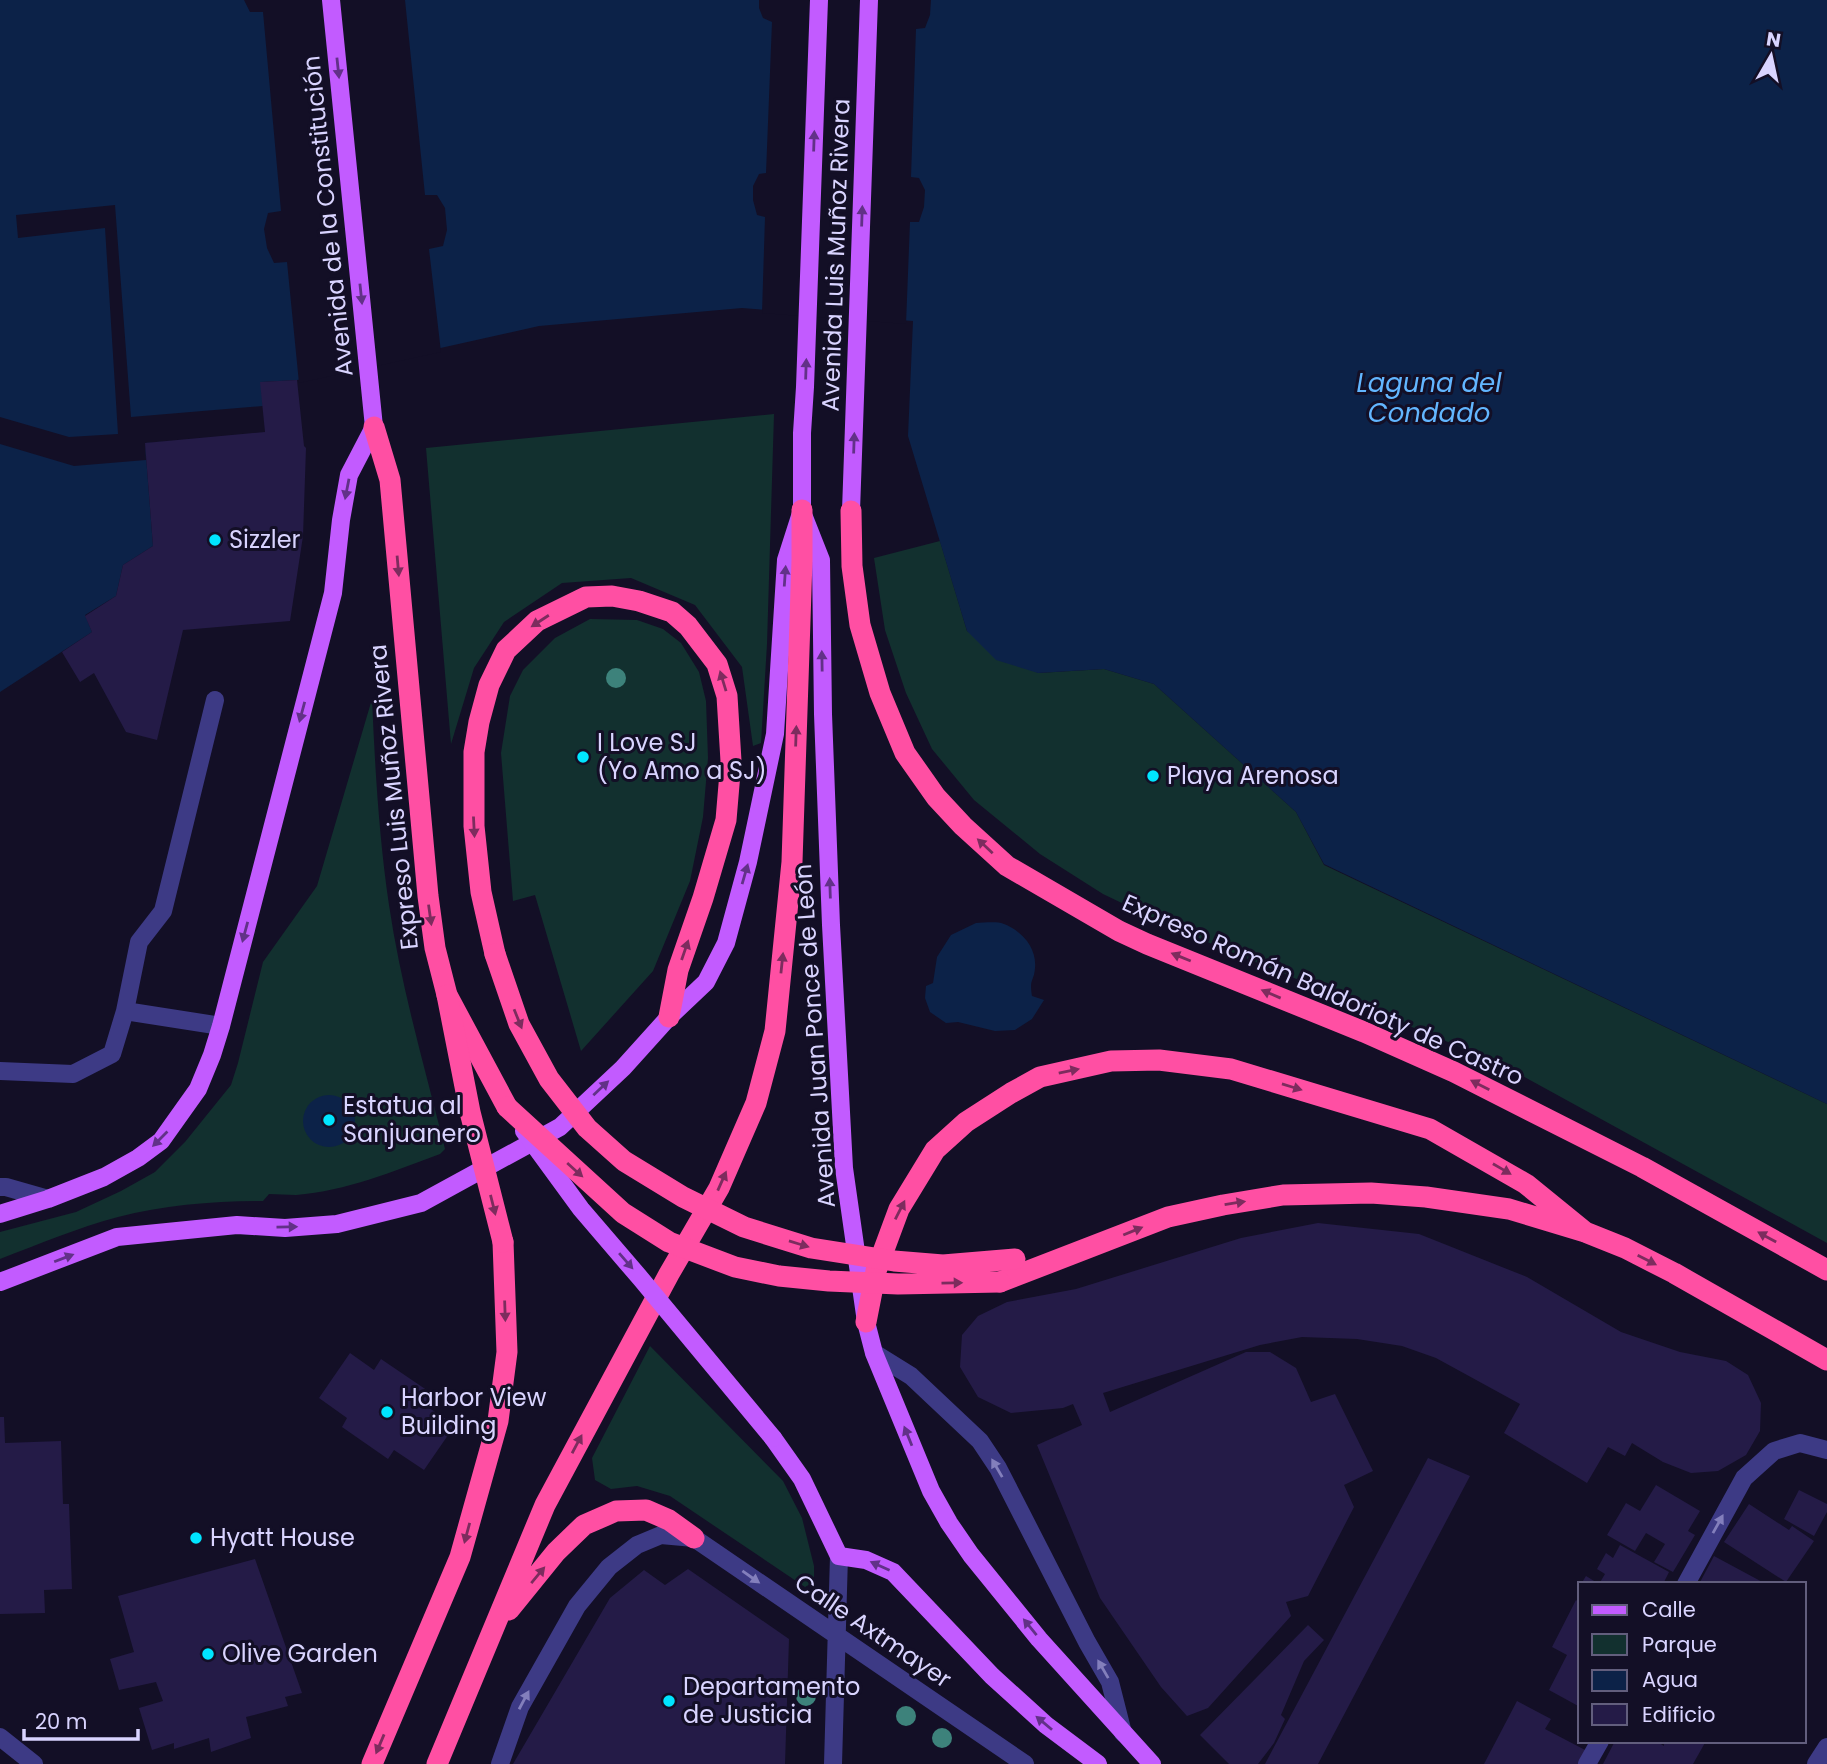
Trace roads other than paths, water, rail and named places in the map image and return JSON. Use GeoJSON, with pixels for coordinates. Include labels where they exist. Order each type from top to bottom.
{"type":"FeatureCollection","features":[{"type":"Feature","properties":{"kind":"highway","name":"Expreso Luis Muñoz Rivera"},"geometry":{"type":"LineString","coordinates":[[372,1764],[460,1557],[498,1421],[507,1352],[503,1242],[470,1112],[435,948],[390,480],[374,427]]}},
{"type":"Feature","properties":{"kind":"highway"},"geometry":{"type":"LineString","coordinates":[[437,1764],[545,1504],[669,1274],[719,1188],[755,1103],[775,1031],[792,862],[802,510]]}},
{"type":"Feature","properties":{"kind":"highway","name":"Expreso Román Baldorioty de Castro"},"geometry":{"type":"LineString","coordinates":[[851,511],[852,566],[860,625],[880,693],[905,753],[936,797],[1007,866],[1119,931],[1147,944],[1364,1032],[1454,1072],[1642,1167],[1827,1270]]}},
{"type":"Feature","properties":{"kind":"highway"},"geometry":{"type":"LineString","coordinates":[[669,1017],[678,970],[726,820],[731,761],[727,696],[717,664],[688,626],[672,612],[625,598],[586,597],[537,621],[506,650],[489,685],[474,752],[474,826],[481,892],[495,954],[519,1024],[549,1079],[587,1128],[624,1161],[683,1197],[744,1227],[811,1248],[894,1261],[943,1265],[1088,1249]]}},
{"type":"Feature","properties":{"kind":"highway"},"geometry":{"type":"LineString","coordinates":[[447,995],[507,1107],[623,1213],[668,1242],[735,1267],[779,1276],[843,1282],[1000,1282],[1168,1217],[1283,1195],[1371,1193],[1509,1209],[1585,1232],[1625,1248],[1674,1273],[1827,1360]]}},
{"type":"Feature","properties":{"kind":"highway"},"geometry":{"type":"LineString","coordinates":[[866,1322],[876,1271],[898,1209],[935,1150],[966,1122],[1040,1077],[1111,1061],[1159,1060],[1231,1069],[1430,1129],[1526,1184],[1585,1232]]}},
{"type":"Feature","properties":{"kind":"highway"},"geometry":{"type":"LineString","coordinates":[[494,1627],[556,1552],[584,1525],[616,1511],[646,1510],[669,1520],[694,1538]]}},
{"type":"Feature","properties":{"kind":"main road","name":"Avenida de la Constitución"},"geometry":{"type":"LineString","coordinates":[[331,0],[374,427]]}},
{"type":"Feature","properties":{"kind":"main road","name":"Avenida Luis Muñoz Rivera"},"geometry":{"type":"LineString","coordinates":[[802,510],[802,433],[819,0]]}},
{"type":"Feature","properties":{"kind":"main road","name":"Avenida Luis Muñoz Rivera"},"geometry":{"type":"LineString","coordinates":[[851,511],[869,0]]}},
{"type":"Feature","properties":{"kind":"main road"},"geometry":{"type":"LineString","coordinates":[[0,1214],[104,1177],[138,1158],[161,1141],[198,1089],[221,1026],[333,593],[349,475],[374,427]]}},
{"type":"Feature","properties":{"kind":"main road"},"geometry":{"type":"LineString","coordinates":[[0,1282],[117,1237],[237,1225],[285,1228],[337,1224],[421,1203],[560,1127],[623,1068],[669,1017],[706,982],[726,943],[757,825],[775,734],[786,560],[802,510]]}},
{"type":"Feature","properties":{"kind":"main road","name":"Avenida Juan Ponce de León"},"geometry":{"type":"LineString","coordinates":[[802,510],[821,559],[823,714],[844,1168],[866,1322],[874,1353],[931,1491],[949,1523],[971,1555],[1039,1639],[1152,1764]]}},
{"type":"Feature","properties":{"kind":"main road"},"geometry":{"type":"LineString","coordinates":[[507,1107],[581,1209],[773,1438],[802,1479],[839,1556],[866,1560],[893,1572],[992,1676],[1046,1725],[1098,1764]]}},
{"type":"Feature","properties":{"kind":"street"},"geometry":{"type":"LineString","coordinates":[[0,1071],[72,1074],[112,1054],[125,1011],[139,942],[163,911],[215,700]]}},
{"type":"Feature","properties":{"kind":"street"},"geometry":{"type":"LineString","coordinates":[[125,1011],[221,1026]]}},
{"type":"Feature","properties":{"kind":"street"},"geometry":{"type":"LineString","coordinates":[[0,1187],[48,1199]]}},
{"type":"Feature","properties":{"kind":"street"},"geometry":{"type":"LineString","coordinates":[[874,1353],[911,1376],[980,1441],[998,1468],[1110,1682],[1123,1733]]}},
{"type":"Feature","properties":{"kind":"street"},"geometry":{"type":"LineString","coordinates":[[1687,1582],[1744,1478],[1774,1451],[1800,1443],[1827,1450]]}},
{"type":"Feature","properties":{"kind":"street"},"geometry":{"type":"LineString","coordinates":[[500,1764],[520,1707],[577,1606],[609,1567],[636,1545],[662,1535],[694,1538]]}},
{"type":"Feature","properties":{"kind":"street","name":"Calle Axtmayer"},"geometry":{"type":"LineString","coordinates":[[694,1538],[1025,1764]]}},
{"type":"Feature","properties":{"kind":"street"},"geometry":{"type":"LineString","coordinates":[[833,1764],[839,1556]]}},
{"type":"Feature","properties":{"kind":"street"},"geometry":{"type":"LineString","coordinates":[[0,1737],[34,1764]]}},
{"type":"Feature","properties":{"kind":"street"},"geometry":{"type":"LineString","coordinates":[[1587,1764],[1599,1743]]}},
{"type":"Feature","properties":{"kind":"street"},"geometry":{"type":"LineString","coordinates":[[1816,1764],[1827,1747]]}},
{"type":"Feature","properties":{"kind":"water","name":"Laguna del Condado"},"geometry":{"type":"Polygon","coordinates":[[[0,0],[1827,0],[1827,1104],[1324,864],[1296,812],[1154,684],[1104,669],[1038,673],[996,660],[967,631],[908,436],[913,321],[742,308],[539,326],[297,380],[261,382],[263,406],[189,438],[145,443],[153,546],[123,565],[116,596],[85,615],[92,632],[0,692],[0,0]]]}},
{"type":"Feature","properties":{"kind":"water"},"geometry":{"type":"Polygon","coordinates":[[[976,923],[997,923],[1011,927],[1027,941],[1034,954],[1032,996],[1044,1000],[1032,1019],[1015,1030],[995,1031],[958,1022],[946,1023],[930,1012],[925,998],[926,986],[933,983],[937,957],[951,935],[976,923]]]}},
{"type":"Feature","properties":{"kind":"water"},"geometry":{"type":"Polygon","coordinates":[[[329,1095],[339,1097],[347,1103],[353,1111],[353,1131],[347,1139],[339,1145],[329,1147],[319,1145],[311,1139],[305,1131],[303,1121],[305,1111],[311,1103],[319,1097],[329,1095]]]}},
{"type":"Feature","properties":{"kind":"place","name":"Sizzler"},"geometry":{"type":"Point","coordinates":[215,540]}},
{"type":"Feature","properties":{"kind":"place","name":"I Love SJ (Yo Amo a SJ)"},"geometry":{"type":"Point","coordinates":[583,757]}},
{"type":"Feature","properties":{"kind":"place","name":"Playa Arenosa"},"geometry":{"type":"Point","coordinates":[1153,776]}},
{"type":"Feature","properties":{"kind":"place","name":"Estatua al Sanjuanero"},"geometry":{"type":"Point","coordinates":[329,1120]}},
{"type":"Feature","properties":{"kind":"place","name":"Harbor View Building"},"geometry":{"type":"Point","coordinates":[387,1412]}},
{"type":"Feature","properties":{"kind":"place","name":"Hyatt House"},"geometry":{"type":"Point","coordinates":[196,1538]}},
{"type":"Feature","properties":{"kind":"place","name":"Olive Garden"},"geometry":{"type":"Point","coordinates":[208,1654]}},
{"type":"Feature","properties":{"kind":"place","name":"Departamento de Justicia"},"geometry":{"type":"Point","coordinates":[669,1701]}}]}
